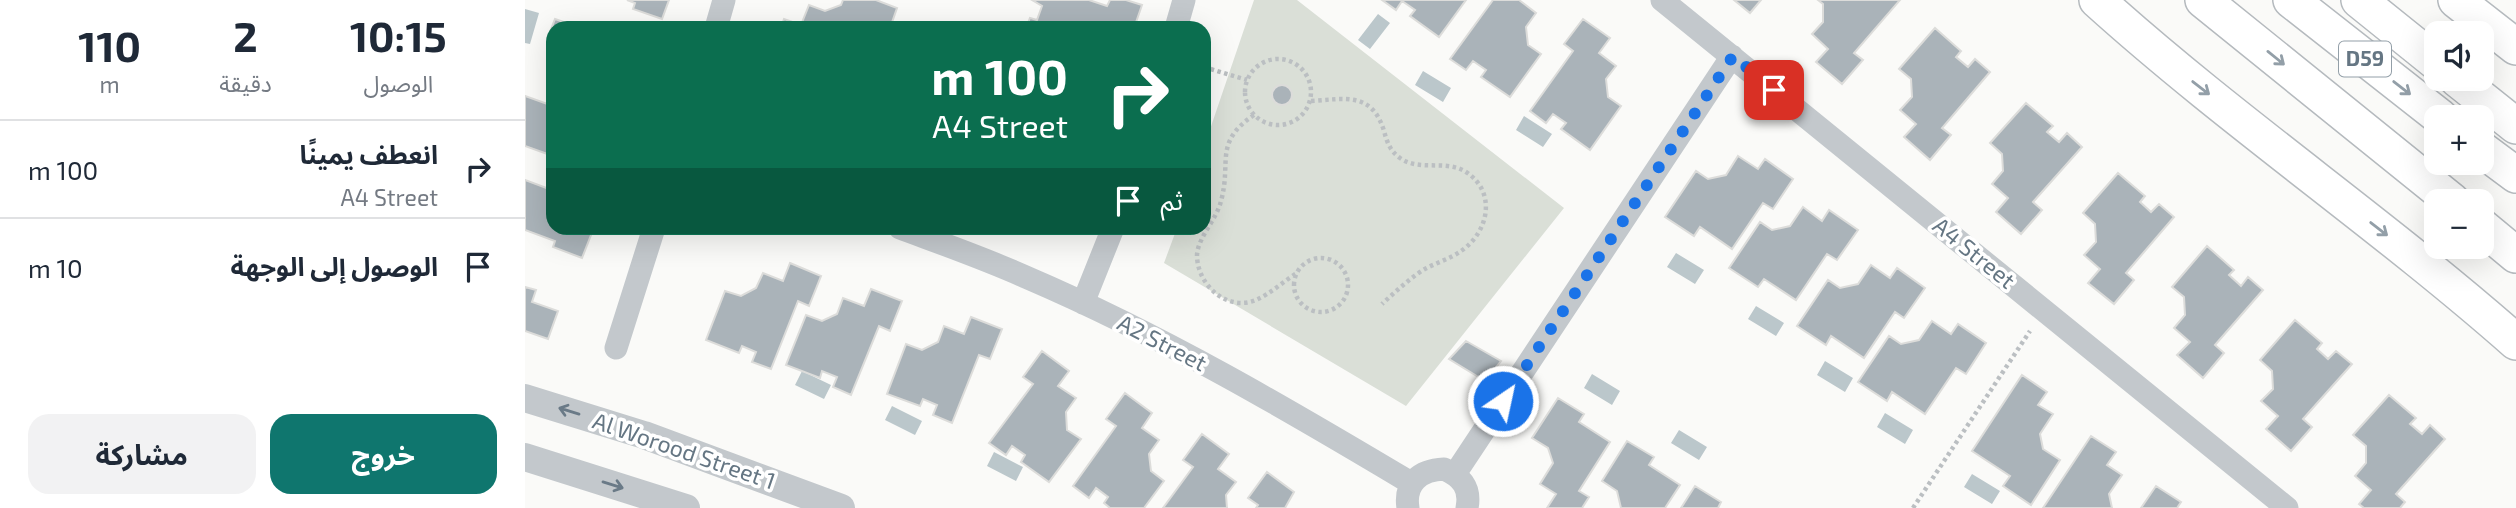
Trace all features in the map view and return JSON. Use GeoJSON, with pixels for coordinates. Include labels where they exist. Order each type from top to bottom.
{"type":"FeatureCollection","features":[{"type":"Feature","properties":{"kind":"main road"},"geometry":{"type":"LineString","coordinates":[[2097,0],[2147,45],[2464,296],[2516,342]]}},
{"type":"Feature","properties":{"kind":"main road"},"geometry":{"type":"LineString","coordinates":[[2203,0],[2437,189]]}},
{"type":"Feature","properties":{"kind":"main road","name":"D59"},"geometry":{"type":"LineString","coordinates":[[2291,0],[2424,105]]}},
{"type":"Feature","properties":{"kind":"main road","name":"D59"},"geometry":{"type":"LineString","coordinates":[[2359,0],[2424,52]]}},
{"type":"Feature","properties":{"kind":"main road"},"geometry":{"type":"LineString","coordinates":[[2456,0],[2506,39]]}},
{"type":"Feature","properties":{"kind":"main road"},"geometry":{"type":"LineString","coordinates":[[2472,91],[2516,126]]}},
{"type":"Feature","properties":{"kind":"main road"},"geometry":{"type":"LineString","coordinates":[[2494,159],[2516,175]]}},
{"type":"Feature","properties":{"kind":"main road"},"geometry":{"type":"LineString","coordinates":[[2494,237],[2516,255]]}},
{"type":"Feature","properties":{"kind":"street"},"geometry":{"type":"LineString","coordinates":[[718,21],[724,0]]}},
{"type":"Feature","properties":{"kind":"street"},"geometry":{"type":"LineString","coordinates":[[1178,21],[1184,0]]}},
{"type":"Feature","properties":{"kind":"street","name":"A4 Street"},"geometry":{"type":"LineString","coordinates":[[1662,0],[2286,508]]}},
{"type":"Feature","properties":{"kind":"street"},"geometry":{"type":"LineString","coordinates":[[1455,474],[1733,56]]}},
{"type":"Feature","properties":{"kind":"street"},"geometry":{"type":"LineString","coordinates":[[616,348],[652,235]]}},
{"type":"Feature","properties":{"kind":"street","name":"A2 Street"},"geometry":{"type":"LineString","coordinates":[[918,235],[1017,273],[1083,303],[1208,366],[1411,483]]}},
{"type":"Feature","properties":{"kind":"street"},"geometry":{"type":"LineString","coordinates":[[1083,303],[1110,235]]}},
{"type":"Feature","properties":{"kind":"street","name":"Al Worood Street 1"},"geometry":{"type":"LineString","coordinates":[[525,398],[644,435],[841,508]]}},
{"type":"Feature","properties":{"kind":"street"},"geometry":{"type":"LineString","coordinates":[[525,457],[686,508]]}},
{"type":"Feature","properties":{"kind":"street"},"geometry":{"type":"LineString","coordinates":[[1408,508],[1407,493],[1411,483],[1432,469],[1444,469],[1464,482],[1468,494],[1467,508]]}},
{"type":"Feature","properties":{"kind":"path"},"geometry":{"type":"LineString","coordinates":[[1276,58],[1288,60],[1300,66],[1307,76],[1311,101],[1300,117],[1282,125],[1272,125],[1254,115],[1247,105],[1247,80],[1264,62],[1276,58]]}},
{"type":"Feature","properties":{"kind":"path"},"geometry":{"type":"LineString","coordinates":[[1211,69],[1247,80]]}},
{"type":"Feature","properties":{"kind":"path"},"geometry":{"type":"LineString","coordinates":[[1311,101],[1353,98],[1369,105],[1380,118],[1389,146],[1396,155],[1416,165],[1450,166],[1464,171],[1484,192],[1486,220],[1470,244],[1422,271],[1382,304]]}},
{"type":"Feature","properties":{"kind":"path"},"geometry":{"type":"LineString","coordinates":[[1211,222],[1221,200],[1224,154],[1229,138],[1254,115]]}},
{"type":"Feature","properties":{"kind":"path"},"geometry":{"type":"LineString","coordinates":[[1205,235],[1197,252],[1199,267],[1216,295],[1233,303],[1255,300],[1315,258],[1338,263],[1346,272],[1349,284],[1347,296],[1339,306],[1328,312],[1315,312],[1304,306],[1296,297],[1294,285],[1297,272]]}},
{"type":"Feature","properties":{"kind":"path"},"geometry":{"type":"LineString","coordinates":[[1913,508],[2044,309]]}},
{"type":"Feature","properties":{"kind":"shaded area"},"geometry":{"type":"Polygon","coordinates":[[[1254,0],[1297,0],[1564,208],[1406,406],[1164,263],[1174,235],[1211,235],[1211,126],[1254,0]]]}},
{"type":"Feature","properties":{"kind":"shaded area"},"geometry":{"type":"Polygon","coordinates":[[[525,9],[539,13],[530,44],[525,43],[525,9]]]}},
{"type":"Feature","properties":{"kind":"shaded area"},"geometry":{"type":"Polygon","coordinates":[[[1378,14],[1390,23],[1370,49],[1358,40],[1378,14]]]}},
{"type":"Feature","properties":{"kind":"shaded area"},"geometry":{"type":"Polygon","coordinates":[[[1423,71],[1451,88],[1443,102],[1415,85],[1423,71]]]}},
{"type":"Feature","properties":{"kind":"shaded area"},"geometry":{"type":"Polygon","coordinates":[[[1524,116],[1552,134],[1543,147],[1516,130],[1524,116]]]}},
{"type":"Feature","properties":{"kind":"shaded area"},"geometry":{"type":"Polygon","coordinates":[[[1676,253],[1704,270],[1695,284],[1667,267],[1676,253]]]}},
{"type":"Feature","properties":{"kind":"shaded area"},"geometry":{"type":"Polygon","coordinates":[[[1756,306],[1784,323],[1776,336],[1748,319],[1756,306]]]}},
{"type":"Feature","properties":{"kind":"shaded area"},"geometry":{"type":"Polygon","coordinates":[[[1825,361],[1853,378],[1845,392],[1817,375],[1825,361]]]}},
{"type":"Feature","properties":{"kind":"shaded area"},"geometry":{"type":"Polygon","coordinates":[[[802,371],[831,385],[824,399],[795,385],[802,371]]]}},
{"type":"Feature","properties":{"kind":"shaded area"},"geometry":{"type":"Polygon","coordinates":[[[1592,374],[1620,391],[1612,405],[1584,388],[1592,374]]]}},
{"type":"Feature","properties":{"kind":"shaded area"},"geometry":{"type":"Polygon","coordinates":[[[892,406],[922,421],[915,435],[885,420],[892,406]]]}},
{"type":"Feature","properties":{"kind":"shaded area"},"geometry":{"type":"Polygon","coordinates":[[[1885,413],[1913,430],[1905,444],[1877,427],[1885,413]]]}},
{"type":"Feature","properties":{"kind":"shaded area"},"geometry":{"type":"Polygon","coordinates":[[[1679,430],[1707,447],[1699,460],[1671,443],[1679,430]]]}},
{"type":"Feature","properties":{"kind":"shaded area"},"geometry":{"type":"Polygon","coordinates":[[[994,452],[1023,467],[1016,481],[987,466],[994,452]]]}},
{"type":"Feature","properties":{"kind":"shaded area"},"geometry":{"type":"Polygon","coordinates":[[[1972,474],[2000,491],[1992,504],[1964,487],[1972,474]]]}},
{"type":"Feature","properties":{"kind":"building"},"geometry":{"type":"Polygon","coordinates":[[[627,0],[669,0],[662,19],[633,9],[635,3],[627,0]]]}},
{"type":"Feature","properties":{"kind":"building"},"geometry":{"type":"Polygon","coordinates":[[[843,0],[876,0],[897,8],[892,21],[803,21],[809,5],[825,11],[841,5],[843,0]]]}},
{"type":"Feature","properties":{"kind":"building"},"geometry":{"type":"Polygon","coordinates":[[[1032,0],[1089,0],[1107,6],[1110,0],[1126,0],[1142,5],[1136,21],[1029,21],[1030,18],[1037,20],[1042,6],[1032,0]]]}},
{"type":"Feature","properties":{"kind":"building"},"geometry":{"type":"Polygon","coordinates":[[[1382,0],[1466,0],[1439,37],[1410,16],[1415,10],[1402,1],[1396,10],[1382,0]]]}},
{"type":"Feature","properties":{"kind":"building"},"geometry":{"type":"Polygon","coordinates":[[[1493,0],[1519,0],[1536,13],[1526,27],[1528,45],[1541,54],[1510,97],[1481,77],[1486,70],[1473,61],[1466,70],[1450,59],[1493,0]]]}},
{"type":"Feature","properties":{"kind":"building"},"geometry":{"type":"Polygon","coordinates":[[[1734,0],[1761,0],[1750,13],[1734,0]]]}},
{"type":"Feature","properties":{"kind":"building"},"geometry":{"type":"Polygon","coordinates":[[[1818,0],[1900,0],[1854,53],[1863,60],[1842,84],[1816,62],[1828,49],[1812,34],[1823,22],[1823,4],[1818,0]]]}},
{"type":"Feature","properties":{"kind":"building"},"geometry":{"type":"Polygon","coordinates":[[[1583,19],[1610,38],[1599,53],[1616,66],[1606,79],[1608,97],[1621,106],[1590,150],[1561,129],[1566,123],[1553,114],[1546,123],[1530,111],[1573,51],[1564,44],[1583,19]]]}},
{"type":"Feature","properties":{"kind":"building"},"geometry":{"type":"Polygon","coordinates":[[[1935,28],[1961,51],[1956,57],[1968,67],[1975,59],[1990,72],[1942,128],[1951,135],[1930,160],[1904,137],[1916,124],[1900,110],[1912,97],[1911,79],[1899,69],[1935,28]]]}},
{"type":"Feature","properties":{"kind":"building"},"geometry":{"type":"Polygon","coordinates":[[[1282,85],[1289,88],[1292,95],[1289,102],[1282,105],[1275,102],[1272,95],[1275,88],[1282,85]]]}},
{"type":"Feature","properties":{"kind":"building"},"geometry":{"type":"Polygon","coordinates":[[[525,96],[546,104],[546,154],[525,146],[525,96]]]}},
{"type":"Feature","properties":{"kind":"building"},"geometry":{"type":"Polygon","coordinates":[[[2026,103],[2053,126],[2047,132],[2059,142],[2067,133],[2082,147],[2033,202],[2042,210],[2021,234],[1996,212],[2008,198],[1992,184],[2003,171],[2002,154],[1990,143],[2026,103]]]}},
{"type":"Feature","properties":{"kind":"building"},"geometry":{"type":"Polygon","coordinates":[[[1738,156],[1758,169],[1765,159],[1793,179],[1773,209],[1763,203],[1732,249],[1700,227],[1694,236],[1665,217],[1696,171],[1708,179],[1726,175],[1738,156]]]}},
{"type":"Feature","properties":{"kind":"building"},"geometry":{"type":"Polygon","coordinates":[[[2118,173],[2145,196],[2140,202],[2151,212],[2159,204],[2174,217],[2126,273],[2134,280],[2114,304],[2088,283],[2100,269],[2084,255],[2096,242],[2095,224],[2083,213],[2118,173]]]}},
{"type":"Feature","properties":{"kind":"building"},"geometry":{"type":"Polygon","coordinates":[[[525,180],[546,188],[546,235],[591,235],[582,258],[553,247],[555,241],[525,230],[525,180]]]}},
{"type":"Feature","properties":{"kind":"building"},"geometry":{"type":"Polygon","coordinates":[[[1803,207],[1822,221],[1829,210],[1858,230],[1837,260],[1827,254],[1796,300],[1764,279],[1758,287],[1729,268],[1760,222],[1772,230],[1790,226],[1803,207]]]}},
{"type":"Feature","properties":{"kind":"building"},"geometry":{"type":"Polygon","coordinates":[[[2207,246],[2234,270],[2229,275],[2241,286],[2248,277],[2263,290],[2215,345],[2224,353],[2203,378],[2177,355],[2190,342],[2174,328],[2185,315],[2184,297],[2172,287],[2207,246]]]}},
{"type":"Feature","properties":{"kind":"building"},"geometry":{"type":"Polygon","coordinates":[[[790,263],[821,276],[809,306],[798,301],[771,369],[752,362],[756,352],[742,346],[739,353],[706,340],[725,291],[741,296],[756,288],[763,273],[783,281],[790,263]]]}},
{"type":"Feature","properties":{"kind":"building"},"geometry":{"type":"Polygon","coordinates":[[[1871,265],[1890,278],[1897,268],[1925,288],[1904,318],[1895,312],[1864,358],[1831,336],[1826,345],[1797,326],[1828,280],[1840,288],[1858,284],[1871,265]]]}},
{"type":"Feature","properties":{"kind":"building"},"geometry":{"type":"Polygon","coordinates":[[[525,287],[536,290],[532,302],[558,311],[548,339],[525,331],[525,287]]]}},
{"type":"Feature","properties":{"kind":"building"},"geometry":{"type":"Polygon","coordinates":[[[871,289],[902,301],[890,331],[879,326],[851,395],[833,387],[837,377],[822,371],[820,378],[786,365],[806,315],[822,321],[837,314],[843,298],[864,306],[871,289]]]}},
{"type":"Feature","properties":{"kind":"building"},"geometry":{"type":"Polygon","coordinates":[[[971,317],[1002,329],[990,359],[979,355],[952,423],[933,415],[937,405],[923,399],[920,406],[887,394],[906,344],[922,350],[938,342],[944,326],[964,334],[971,317]]]}},
{"type":"Feature","properties":{"kind":"building"},"geometry":{"type":"Polygon","coordinates":[[[2295,320],[2322,343],[2317,349],[2328,359],[2336,351],[2352,364],[2303,419],[2312,427],[2291,451],[2266,429],[2278,416],[2261,401],[2273,389],[2272,371],[2260,360],[2295,320]]]}},
{"type":"Feature","properties":{"kind":"building"},"geometry":{"type":"Polygon","coordinates":[[[1932,321],[1951,334],[1958,324],[1986,343],[1966,374],[1956,368],[1925,414],[1892,392],[1887,401],[1858,382],[1889,336],[1901,344],[1919,340],[1932,321]]]}},
{"type":"Feature","properties":{"kind":"building"},"geometry":{"type":"Polygon","coordinates":[[[1466,341],[1501,361],[1485,381],[1449,359],[1466,341]]]}},
{"type":"Feature","properties":{"kind":"building"},"geometry":{"type":"Polygon","coordinates":[[[1042,351],[1069,371],[1058,386],[1076,398],[1066,412],[1067,430],[1081,439],[1049,482],[1021,462],[1025,455],[1012,446],[1006,455],[989,443],[1033,384],[1023,377],[1042,351]]]}},
{"type":"Feature","properties":{"kind":"building"},"geometry":{"type":"Polygon","coordinates":[[[2022,375],[2047,392],[2038,405],[2053,414],[2040,434],[2043,449],[2060,460],[2031,505],[2003,486],[2010,476],[1972,451],[2022,375]]]}},
{"type":"Feature","properties":{"kind":"building"},"geometry":{"type":"Polygon","coordinates":[[[1125,393],[1152,413],[1142,428],[1159,440],[1149,454],[1151,471],[1164,481],[1144,508],[1110,508],[1104,503],[1108,497],[1096,488],[1089,498],[1073,486],[1116,426],[1106,419],[1125,393]]]}},
{"type":"Feature","properties":{"kind":"building"},"geometry":{"type":"Polygon","coordinates":[[[2389,395],[2416,418],[2410,424],[2422,434],[2430,425],[2445,439],[2396,494],[2405,502],[2400,508],[2364,508],[2359,504],[2371,490],[2355,476],[2366,463],[2366,446],[2353,435],[2389,395]]]}},
{"type":"Feature","properties":{"kind":"building"},"geometry":{"type":"Polygon","coordinates":[[[1558,398],[1584,414],[1579,422],[1610,442],[1579,491],[1589,497],[1582,508],[1547,508],[1556,494],[1540,484],[1553,463],[1548,448],[1532,438],[1558,398]]]}},
{"type":"Feature","properties":{"kind":"building"},"geometry":{"type":"Polygon","coordinates":[[[1202,434],[1229,454],[1218,469],[1236,482],[1226,495],[1227,508],[1163,508],[1193,467],[1183,460],[1202,434]]]}},
{"type":"Feature","properties":{"kind":"building"},"geometry":{"type":"Polygon","coordinates":[[[2091,436],[2116,452],[2107,465],[2122,475],[2109,494],[2112,508],[2043,508],[2091,436]]]}},
{"type":"Feature","properties":{"kind":"building"},"geometry":{"type":"Polygon","coordinates":[[[1627,441],[1654,457],[1649,465],[1680,485],[1665,508],[1621,508],[1617,491],[1602,481],[1627,441]]]}},
{"type":"Feature","properties":{"kind":"building"},"geometry":{"type":"Polygon","coordinates":[[[1267,472],[1294,492],[1285,508],[1256,508],[1258,505],[1248,498],[1267,472]]]}},
{"type":"Feature","properties":{"kind":"building"},"geometry":{"type":"Polygon","coordinates":[[[1695,486],[1721,502],[1718,508],[1681,508],[1695,486]]]}},
{"type":"Feature","properties":{"kind":"building"},"geometry":{"type":"Polygon","coordinates":[[[2156,486],[2181,502],[2177,508],[2141,508],[2156,486]]]}},
{"type":"Feature","properties":{"kind":"route"},"geometry":{"type":"LineString","coordinates":[[1503,401],[1733,56],[1774,90]]}}]}
